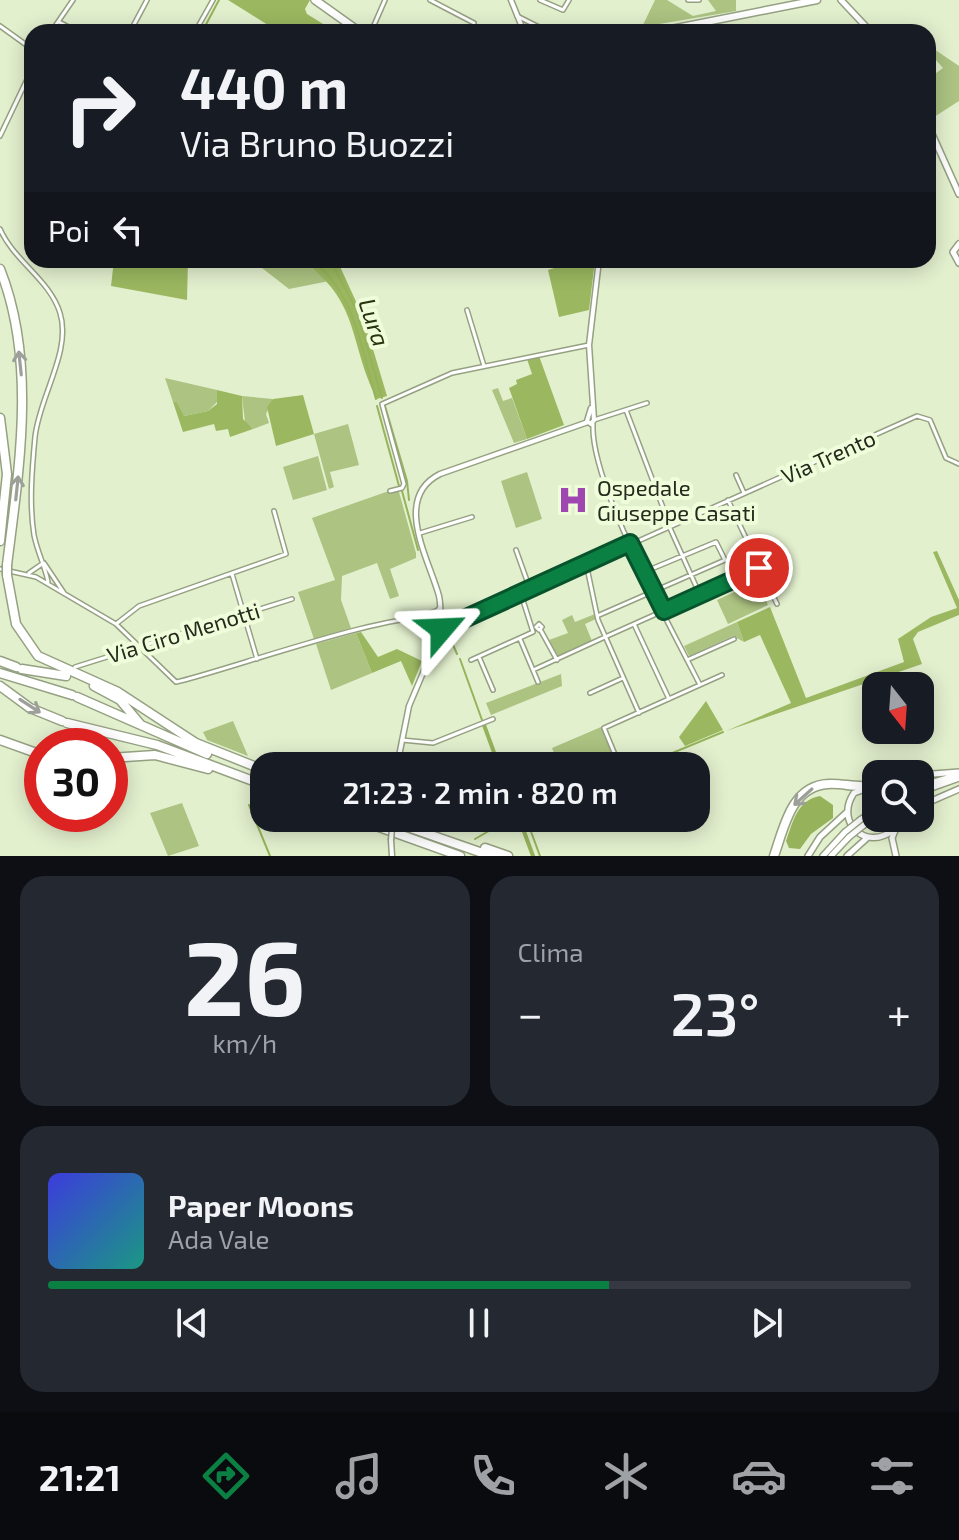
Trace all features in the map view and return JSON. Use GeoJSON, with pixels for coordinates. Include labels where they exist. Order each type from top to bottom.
{"type":"FeatureCollection","features":[{"type":"Feature","properties":{"kind":"highway"},"geometry":{"type":"LineString","coordinates":[[318,0],[351,24]]}},
{"type":"Feature","properties":{"kind":"highway"},"geometry":{"type":"LineString","coordinates":[[0,269],[15,321],[22,405],[5,570],[14,619],[25,642],[38,656],[118,692],[196,743],[250,766]]}},
{"type":"Feature","properties":{"kind":"highway"},"geometry":{"type":"LineString","coordinates":[[0,418],[7,474],[0,541]]}},
{"type":"Feature","properties":{"kind":"highway"},"geometry":{"type":"LineString","coordinates":[[0,661],[90,684],[120,700],[142,726]]}},
{"type":"Feature","properties":{"kind":"highway"},"geometry":{"type":"LineString","coordinates":[[0,673],[74,696],[142,726],[250,767]]}},
{"type":"Feature","properties":{"kind":"highway"},"geometry":{"type":"LineString","coordinates":[[0,686],[30,708],[65,722],[157,745],[250,780]]}},
{"type":"Feature","properties":{"kind":"highway"},"geometry":{"type":"LineString","coordinates":[[0,740],[24,749]]}},
{"type":"Feature","properties":{"kind":"highway"},"geometry":{"type":"LineString","coordinates":[[128,757],[163,756],[247,779]]}},
{"type":"Feature","properties":{"kind":"highway"},"geometry":{"type":"LineString","coordinates":[[774,856],[790,810],[809,789],[833,783],[862,785]]}},
{"type":"Feature","properties":{"kind":"highway"},"geometry":{"type":"LineString","coordinates":[[393,832],[460,856]]}},
{"type":"Feature","properties":{"kind":"highway"},"geometry":{"type":"LineString","coordinates":[[421,832],[491,856]]}},
{"type":"Feature","properties":{"kind":"highway"},"geometry":{"type":"LineString","coordinates":[[449,842],[508,856]]}},
{"type":"Feature","properties":{"kind":"main road"},"geometry":{"type":"LineString","coordinates":[[696,24],[816,0]]}},
{"type":"Feature","properties":{"kind":"main road"},"geometry":{"type":"LineString","coordinates":[[841,0],[851,4],[865,24]]}},
{"type":"Feature","properties":{"kind":"main road"},"geometry":{"type":"LineString","coordinates":[[936,143],[959,194]]}},
{"type":"Feature","properties":{"kind":"main road"},"geometry":{"type":"LineString","coordinates":[[959,244],[953,252],[959,263]]}},
{"type":"Feature","properties":{"kind":"main road"},"geometry":{"type":"LineString","coordinates":[[934,775],[959,775]]}},
{"type":"Feature","properties":{"kind":"main road"},"geometry":{"type":"LineString","coordinates":[[934,782],[959,775]]}},
{"type":"Feature","properties":{"kind":"main road"},"geometry":{"type":"LineString","coordinates":[[934,786],[959,775]]}},
{"type":"Feature","properties":{"kind":"main road"},"geometry":{"type":"LineString","coordinates":[[934,800],[959,789]]}},
{"type":"Feature","properties":{"kind":"main road"},"geometry":{"type":"LineString","coordinates":[[808,856],[820,837],[847,812],[854,793],[862,790]]}},
{"type":"Feature","properties":{"kind":"main road"},"geometry":{"type":"LineString","coordinates":[[847,812],[855,831],[868,838],[881,837],[887,832]]}},
{"type":"Feature","properties":{"kind":"main road"},"geometry":{"type":"LineString","coordinates":[[823,856],[862,822]]}},
{"type":"Feature","properties":{"kind":"main road"},"geometry":{"type":"LineString","coordinates":[[896,832],[893,845],[896,856]]}},
{"type":"Feature","properties":{"kind":"main road"},"geometry":{"type":"LineString","coordinates":[[831,856],[847,835]]}},
{"type":"Feature","properties":{"kind":"main road"},"geometry":{"type":"LineString","coordinates":[[881,837],[893,845]]}},
{"type":"Feature","properties":{"kind":"main road"},"geometry":{"type":"LineString","coordinates":[[847,856],[868,838]]}},
{"type":"Feature","properties":{"kind":"street"},"geometry":{"type":"LineString","coordinates":[[63,24],[59,22],[73,0]]}},
{"type":"Feature","properties":{"kind":"street"},"geometry":{"type":"LineString","coordinates":[[134,24],[147,0]]}},
{"type":"Feature","properties":{"kind":"street"},"geometry":{"type":"LineString","coordinates":[[200,24],[213,0]]}},
{"type":"Feature","properties":{"kind":"street"},"geometry":{"type":"LineString","coordinates":[[374,24],[385,0]]}},
{"type":"Feature","properties":{"kind":"street"},"geometry":{"type":"LineString","coordinates":[[430,0],[474,23]]}},
{"type":"Feature","properties":{"kind":"street"},"geometry":{"type":"LineString","coordinates":[[511,0],[520,24]]}},
{"type":"Feature","properties":{"kind":"street"},"geometry":{"type":"LineString","coordinates":[[540,0],[563,10],[569,0]]}},
{"type":"Feature","properties":{"kind":"street"},"geometry":{"type":"LineString","coordinates":[[688,0],[699,0]]}},
{"type":"Feature","properties":{"kind":"street"},"geometry":{"type":"LineString","coordinates":[[517,16],[533,24]]}},
{"type":"Feature","properties":{"kind":"street"},"geometry":{"type":"LineString","coordinates":[[0,26],[24,43]]}},
{"type":"Feature","properties":{"kind":"street"},"geometry":{"type":"LineString","coordinates":[[0,136],[24,86]]}},
{"type":"Feature","properties":{"kind":"street"},"geometry":{"type":"LineString","coordinates":[[0,229],[24,266]]}},
{"type":"Feature","properties":{"kind":"street"},"geometry":{"type":"LineString","coordinates":[[26,268],[52,296],[62,325],[61,348],[45,390],[35,436],[32,504],[48,583]]}},
{"type":"Feature","properties":{"kind":"street"},"geometry":{"type":"LineString","coordinates":[[598,268],[589,345],[590,420],[595,456],[630,543],[700,685]]}},
{"type":"Feature","properties":{"kind":"street"},"geometry":{"type":"LineString","coordinates":[[467,310],[484,366]]}},
{"type":"Feature","properties":{"kind":"street"},"geometry":{"type":"LineString","coordinates":[[390,491],[404,484],[381,405],[444,375],[589,345]]}},
{"type":"Feature","properties":{"kind":"street"},"geometry":{"type":"LineString","coordinates":[[442,630],[440,609],[415,519],[422,492],[446,472],[590,420],[647,403]]}},
{"type":"Feature","properties":{"kind":"street"},"geometry":{"type":"LineString","coordinates":[[626,410],[700,595]]}},
{"type":"Feature","properties":{"kind":"street","name":"Via Trento"},"geometry":{"type":"LineString","coordinates":[[451,622],[521,594],[919,416],[930,420],[946,458],[959,464]]}},
{"type":"Feature","properties":{"kind":"street"},"geometry":{"type":"LineString","coordinates":[[736,475],[744,493]]}},
{"type":"Feature","properties":{"kind":"street"},"geometry":{"type":"LineString","coordinates":[[728,500],[777,604]]}},
{"type":"Feature","properties":{"kind":"street"},"geometry":{"type":"LineString","coordinates":[[116,624],[146,603],[286,554],[274,511]]}},
{"type":"Feature","properties":{"kind":"street"},"geometry":{"type":"LineString","coordinates":[[420,533],[472,517]]}},
{"type":"Feature","properties":{"kind":"street"},"geometry":{"type":"LineString","coordinates":[[597,616],[725,560],[716,542],[644,572]]}},
{"type":"Feature","properties":{"kind":"street"},"geometry":{"type":"LineString","coordinates":[[516,550],[530,589]]}},
{"type":"Feature","properties":{"kind":"street"},"geometry":{"type":"LineString","coordinates":[[40,555],[67,596]]}},
{"type":"Feature","properties":{"kind":"street"},"geometry":{"type":"LineString","coordinates":[[29,573],[42,563]]}},
{"type":"Feature","properties":{"kind":"street"},"geometry":{"type":"LineString","coordinates":[[586,563],[597,616],[639,713]]}},
{"type":"Feature","properties":{"kind":"street"},"geometry":{"type":"LineString","coordinates":[[533,670],[759,568]]}},
{"type":"Feature","properties":{"kind":"street"},"geometry":{"type":"LineString","coordinates":[[5,570],[29,573],[116,624],[173,681],[440,609]]}},
{"type":"Feature","properties":{"kind":"street"},"geometry":{"type":"LineString","coordinates":[[232,574],[257,659]]}},
{"type":"Feature","properties":{"kind":"street"},"geometry":{"type":"LineString","coordinates":[[48,583],[52,575]]}},
{"type":"Feature","properties":{"kind":"street"},"geometry":{"type":"LineString","coordinates":[[521,594],[535,628],[557,660]]}},
{"type":"Feature","properties":{"kind":"street","name":"Via Ciro Menotti"},"geometry":{"type":"LineString","coordinates":[[75,667],[139,644],[292,599]]}},
{"type":"Feature","properties":{"kind":"street"},"geometry":{"type":"LineString","coordinates":[[434,643],[431,629],[440,609]]}},
{"type":"Feature","properties":{"kind":"street"},"geometry":{"type":"LineString","coordinates":[[416,617],[451,622]]}},
{"type":"Feature","properties":{"kind":"street"},"geometry":{"type":"LineString","coordinates":[[406,619],[422,621],[431,629],[442,630]]}},
{"type":"Feature","properties":{"kind":"street"},"geometry":{"type":"LineString","coordinates":[[400,752],[434,643],[451,622]]}},
{"type":"Feature","properties":{"kind":"street"},"geometry":{"type":"LineString","coordinates":[[634,624],[669,699]]}},
{"type":"Feature","properties":{"kind":"street"},"geometry":{"type":"LineString","coordinates":[[471,660],[520,639],[535,628]]}},
{"type":"Feature","properties":{"kind":"street"},"geometry":{"type":"LineString","coordinates":[[520,639],[538,682]]}},
{"type":"Feature","properties":{"kind":"street"},"geometry":{"type":"LineString","coordinates":[[687,660],[734,639]]}},
{"type":"Feature","properties":{"kind":"street"},"geometry":{"type":"LineString","coordinates":[[479,656],[493,690]]}},
{"type":"Feature","properties":{"kind":"street"},"geometry":{"type":"LineString","coordinates":[[614,752],[604,728],[722,675]]}},
{"type":"Feature","properties":{"kind":"street"},"geometry":{"type":"LineString","coordinates":[[590,693],[624,678]]}},
{"type":"Feature","properties":{"kind":"street"},"geometry":{"type":"LineString","coordinates":[[403,738],[433,743],[493,719]]}},
{"type":"Feature","properties":{"kind":"street"},"geometry":{"type":"LineString","coordinates":[[392,832],[392,856]]}},
{"type":"Feature","properties":{"kind":"shaded area"},"geometry":{"type":"Polygon","coordinates":[[[228,0],[310,0],[305,9],[307,14],[323,24],[266,24],[228,0]]]}},
{"type":"Feature","properties":{"kind":"shaded area"},"geometry":{"type":"Polygon","coordinates":[[[655,0],[667,0],[693,16],[716,11],[708,0],[736,0],[736,11],[643,24],[655,0]]]}},
{"type":"Feature","properties":{"kind":"shaded area"},"geometry":{"type":"Polygon","coordinates":[[[936,50],[959,66],[959,101],[936,116],[936,73],[943,68],[936,60],[936,50]]]}},
{"type":"Feature","properties":{"kind":"shaded area"},"geometry":{"type":"Polygon","coordinates":[[[113,268],[188,268],[187,300],[111,286],[113,268]]]}},
{"type":"Feature","properties":{"kind":"shaded area"},"geometry":{"type":"Polygon","coordinates":[[[262,268],[312,268],[329,281],[289,289],[262,268]]]}},
{"type":"Feature","properties":{"kind":"shaded area"},"geometry":{"type":"Polygon","coordinates":[[[311,268],[341,268],[364,319],[387,396],[377,399],[344,307],[311,268]]]}},
{"type":"Feature","properties":{"kind":"shaded area"},"geometry":{"type":"Polygon","coordinates":[[[594,268],[589,310],[559,317],[548,270],[594,268]]]}},
{"type":"Feature","properties":{"kind":"shaded area"},"geometry":{"type":"Polygon","coordinates":[[[539,356],[564,425],[527,439],[509,388],[517,384],[516,380],[532,374],[527,359],[539,356]]]}},
{"type":"Feature","properties":{"kind":"shaded area"},"geometry":{"type":"Polygon","coordinates":[[[165,378],[217,390],[218,401],[208,411],[184,416],[173,402],[165,378]]]}},
{"type":"Feature","properties":{"kind":"shaded area"},"geometry":{"type":"Polygon","coordinates":[[[498,388],[503,401],[512,398],[527,439],[514,443],[492,390],[498,388]]]}},
{"type":"Feature","properties":{"kind":"shaded area"},"geometry":{"type":"Polygon","coordinates":[[[217,390],[242,396],[243,419],[253,429],[230,437],[228,429],[216,431],[214,424],[183,432],[173,402],[177,403],[184,416],[208,411],[217,404],[217,390]]]}},
{"type":"Feature","properties":{"kind":"shaded area"},"geometry":{"type":"Polygon","coordinates":[[[303,395],[314,434],[276,446],[267,407],[273,399],[303,395]]]}},
{"type":"Feature","properties":{"kind":"shaded area"},"geometry":{"type":"Polygon","coordinates":[[[242,396],[273,399],[266,414],[269,423],[253,429],[245,422],[242,396]]]}},
{"type":"Feature","properties":{"kind":"shaded area"},"geometry":{"type":"Polygon","coordinates":[[[348,424],[359,465],[330,472],[334,487],[329,489],[314,434],[348,424]]]}},
{"type":"Feature","properties":{"kind":"shaded area"},"geometry":{"type":"Polygon","coordinates":[[[318,456],[327,490],[293,500],[283,467],[318,456]]]}},
{"type":"Feature","properties":{"kind":"shaded area"},"geometry":{"type":"Polygon","coordinates":[[[527,472],[542,519],[516,528],[501,481],[527,472]]]}},
{"type":"Feature","properties":{"kind":"shaded area"},"geometry":{"type":"Polygon","coordinates":[[[386,492],[399,492],[416,553],[416,558],[390,569],[399,596],[390,599],[377,563],[342,576],[341,600],[351,628],[314,639],[298,592],[335,580],[312,518],[386,492]]]}},
{"type":"Feature","properties":{"kind":"shaded area"},"geometry":{"type":"Polygon","coordinates":[[[937,551],[959,600],[959,615],[918,632],[913,639],[922,664],[899,672],[877,672],[904,662],[898,639],[931,617],[957,608],[933,552],[937,551]]]}},
{"type":"Feature","properties":{"kind":"shaded area"},"geometry":{"type":"Polygon","coordinates":[[[758,581],[768,605],[728,624],[717,600],[758,581]]]}},
{"type":"Feature","properties":{"kind":"shaded area"},"geometry":{"type":"Polygon","coordinates":[[[770,607],[806,698],[862,677],[862,685],[726,731],[791,703],[760,635],[744,642],[737,622],[770,607]]]}},
{"type":"Feature","properties":{"kind":"shaded area"},"geometry":{"type":"Polygon","coordinates":[[[595,614],[596,619],[585,624],[592,641],[558,656],[549,640],[568,633],[562,620],[572,615],[575,622],[595,614]]]}},
{"type":"Feature","properties":{"kind":"shaded area"},"geometry":{"type":"Polygon","coordinates":[[[737,622],[744,642],[733,636],[689,656],[684,646],[737,622]]]}},
{"type":"Feature","properties":{"kind":"shaded area"},"geometry":{"type":"Polygon","coordinates":[[[361,632],[378,657],[397,649],[422,661],[412,686],[401,661],[372,673],[356,633],[361,632]]]}},
{"type":"Feature","properties":{"kind":"shaded area"},"geometry":{"type":"Polygon","coordinates":[[[356,633],[372,673],[331,690],[316,644],[356,633]]]}},
{"type":"Feature","properties":{"kind":"shaded area"},"geometry":{"type":"Polygon","coordinates":[[[561,674],[562,686],[491,715],[486,703],[561,674]]]}},
{"type":"Feature","properties":{"kind":"shaded area"},"geometry":{"type":"Polygon","coordinates":[[[706,701],[723,730],[685,746],[679,737],[706,701]]]}},
{"type":"Feature","properties":{"kind":"shaded area"},"geometry":{"type":"Polygon","coordinates":[[[233,721],[248,756],[207,740],[203,732],[233,721]]]}},
{"type":"Feature","properties":{"kind":"shaded area"},"geometry":{"type":"Polygon","coordinates":[[[601,727],[611,752],[554,752],[552,748],[601,727]]]}},
{"type":"Feature","properties":{"kind":"shaded area"},"geometry":{"type":"Polygon","coordinates":[[[820,796],[833,805],[833,818],[811,834],[800,849],[789,848],[786,841],[797,813],[806,802],[820,796]]]}},
{"type":"Feature","properties":{"kind":"shaded area"},"geometry":{"type":"Polygon","coordinates":[[[182,803],[199,846],[168,856],[150,813],[182,803]]]}},
{"type":"Feature","properties":{"kind":"waterway","name":"Lura"},"geometry":{"type":"LineString","coordinates":[[206,24],[219,0]]}},
{"type":"Feature","properties":{"kind":"waterway"},"geometry":{"type":"LineString","coordinates":[[320,268],[338,288],[355,323],[376,399]]}},
{"type":"Feature","properties":{"kind":"waterway","name":"Lura"},"geometry":{"type":"LineString","coordinates":[[334,268],[356,309],[382,398]]}},
{"type":"Feature","properties":{"kind":"waterway"},"geometry":{"type":"LineString","coordinates":[[377,406],[399,486]]}},
{"type":"Feature","properties":{"kind":"waterway","name":"Lura"},"geometry":{"type":"LineString","coordinates":[[385,406],[407,481],[409,500]]}},
{"type":"Feature","properties":{"kind":"waterway"},"geometry":{"type":"LineString","coordinates":[[402,491],[418,550]]}},
{"type":"Feature","properties":{"kind":"waterway"},"geometry":{"type":"LineString","coordinates":[[447,631],[457,654]]}},
{"type":"Feature","properties":{"kind":"waterway"},"geometry":{"type":"LineString","coordinates":[[460,659],[482,720]]}},
{"type":"Feature","properties":{"kind":"waterway"},"geometry":{"type":"LineString","coordinates":[[484,725],[494,752]]}},
{"type":"Feature","properties":{"kind":"waterway"},"geometry":{"type":"LineString","coordinates":[[675,752],[723,732]]}},
{"type":"Feature","properties":{"kind":"waterway"},"geometry":{"type":"LineString","coordinates":[[249,805],[270,856]]}},
{"type":"Feature","properties":{"kind":"waterway"},"geometry":{"type":"LineString","coordinates":[[475,839],[487,832]]}},
{"type":"Feature","properties":{"kind":"waterway"},"geometry":{"type":"LineString","coordinates":[[524,832],[533,856]]}},
{"type":"Feature","properties":{"kind":"waterway","name":"Lura"},"geometry":{"type":"LineString","coordinates":[[531,832],[540,856]]}},
{"type":"Feature","properties":{"kind":"place","name":"Ospedale Giuseppe Casati"},"geometry":{"type":"Point","coordinates":[573,500]}},
{"type":"Feature","properties":{"kind":"route"},"geometry":{"type":"LineString","coordinates":[[442,629],[451,622],[521,594],[630,543],[664,611],[759,568]]}}]}
